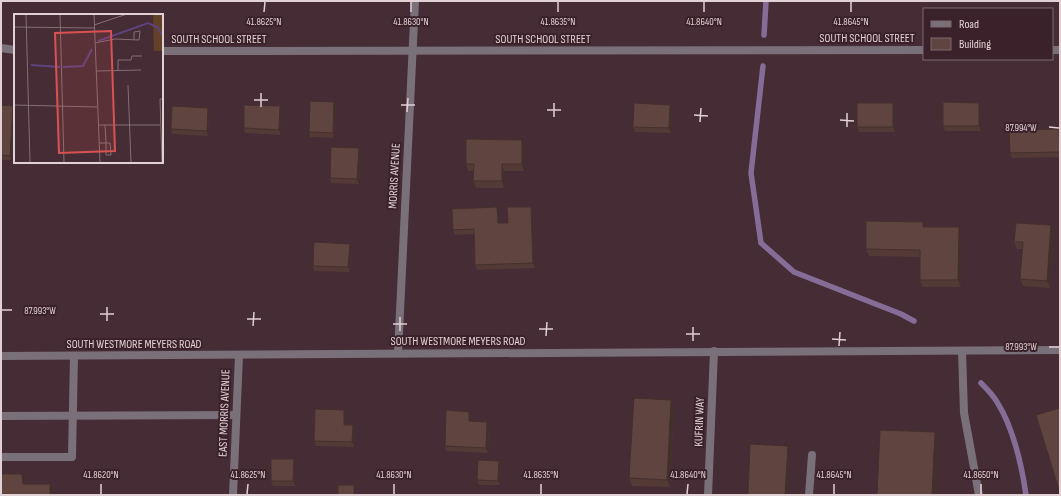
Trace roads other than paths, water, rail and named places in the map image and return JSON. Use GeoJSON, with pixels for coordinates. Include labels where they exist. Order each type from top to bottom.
{"type":"FeatureCollection","features":[{"type":"Feature","properties":{"kind":"street","name":"MORRIS AVENUE"},"geometry":{"type":"LineString","coordinates":[[398,353],[415,1]]}},
{"type":"Feature","properties":{"kind":"street"},"geometry":{"type":"LineString","coordinates":[[1,48],[14,50]]}},
{"type":"Feature","properties":{"kind":"street","name":"SOUTH SCHOOL STREET"},"geometry":{"type":"LineString","coordinates":[[163,51],[923,50]]}},
{"type":"Feature","properties":{"kind":"street","name":"SOUTH WESTMORE MEYERS ROAD"},"geometry":{"type":"LineString","coordinates":[[1,356],[1060,350]]}},
{"type":"Feature","properties":{"kind":"street","name":"KUFRIN WAY"},"geometry":{"type":"LineString","coordinates":[[708,495],[714,351]]}},
{"type":"Feature","properties":{"kind":"street"},"geometry":{"type":"LineString","coordinates":[[962,351],[964,413],[979,495]]}},
{"type":"Feature","properties":{"kind":"street","name":"EAST MORRIS AVENUE"},"geometry":{"type":"LineString","coordinates":[[233,495],[239,355]]}},
{"type":"Feature","properties":{"kind":"street"},"geometry":{"type":"LineString","coordinates":[[1,457],[72,457],[74,356]]}},
{"type":"Feature","properties":{"kind":"street"},"geometry":{"type":"LineString","coordinates":[[1,416],[236,415]]}},
{"type":"Feature","properties":{"kind":"street"},"geometry":{"type":"LineString","coordinates":[[809,495],[812,455]]}},
{"type":"Feature","properties":{"kind":"waterway"},"geometry":{"type":"LineString","coordinates":[[764,35],[766,1]]}},
{"type":"Feature","properties":{"kind":"waterway"},"geometry":{"type":"LineString","coordinates":[[763,66],[751,173],[761,243],[794,272],[901,314],[914,321]]}},
{"type":"Feature","properties":{"kind":"waterway"},"geometry":{"type":"LineString","coordinates":[[981,383],[995,399],[1008,423],[1019,459],[1026,495]]}}]}
